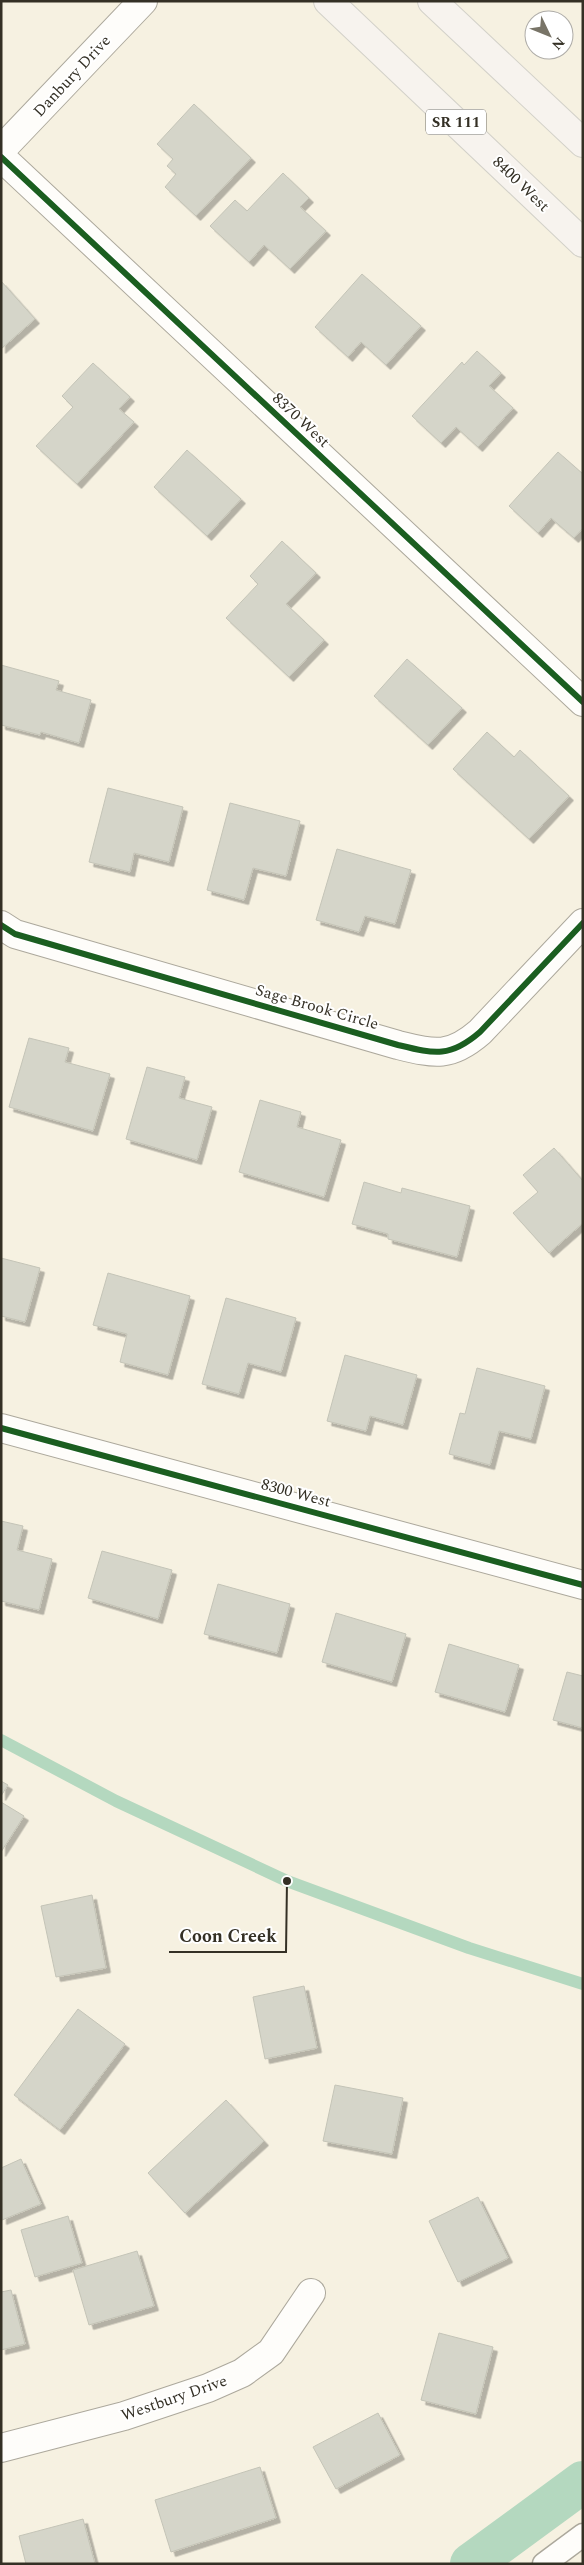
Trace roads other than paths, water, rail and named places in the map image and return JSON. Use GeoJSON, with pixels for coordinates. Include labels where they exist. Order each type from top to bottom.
{"type":"FeatureCollection","features":[{"type":"Feature","properties":{"kind":"main road","name":"8400 West"},"geometry":{"type":"LineString","coordinates":[[328,1],[583,243]]}},
{"type":"Feature","properties":{"kind":"main road"},"geometry":{"type":"LineString","coordinates":[[432,1],[583,143]]}},
{"type":"Feature","properties":{"kind":"street","name":"Danbury Drive"},"geometry":{"type":"LineString","coordinates":[[1,150],[143,1]]}},
{"type":"Feature","properties":{"kind":"street","name":"8370 West"},"geometry":{"type":"LineString","coordinates":[[1,157],[583,702]]}},
{"type":"Feature","properties":{"kind":"street","name":"Sage Brook Circle"},"geometry":{"type":"LineString","coordinates":[[1,925],[15,934],[34,940],[398,1045],[436,1052],[451,1052],[467,1043],[480,1032],[583,923]]}},
{"type":"Feature","properties":{"kind":"street","name":"8300 West"},"geometry":{"type":"LineString","coordinates":[[1,1428],[583,1585]]}},
{"type":"Feature","properties":{"kind":"street","name":"Westbury Drive"},"geometry":{"type":"LineString","coordinates":[[1,2448],[124,2416],[208,2388],[242,2373],[271,2352],[311,2293]]}},
{"type":"Feature","properties":{"kind":"lane"},"geometry":{"type":"LineString","coordinates":[[544,2564],[583,2535]]}},
{"type":"Feature","properties":{"kind":"waterway"},"geometry":{"type":"LineString","coordinates":[[1,1740],[116,1801],[287,1881],[469,1948],[583,1984]]}},
{"type":"Feature","properties":{"kind":"waterway"},"geometry":{"type":"LineString","coordinates":[[471,2564],[583,2482]]}},
{"type":"Feature","properties":{"kind":"place","name":"Coon Creek"},"geometry":{"type":"Point","coordinates":[287,1881]}}]}
